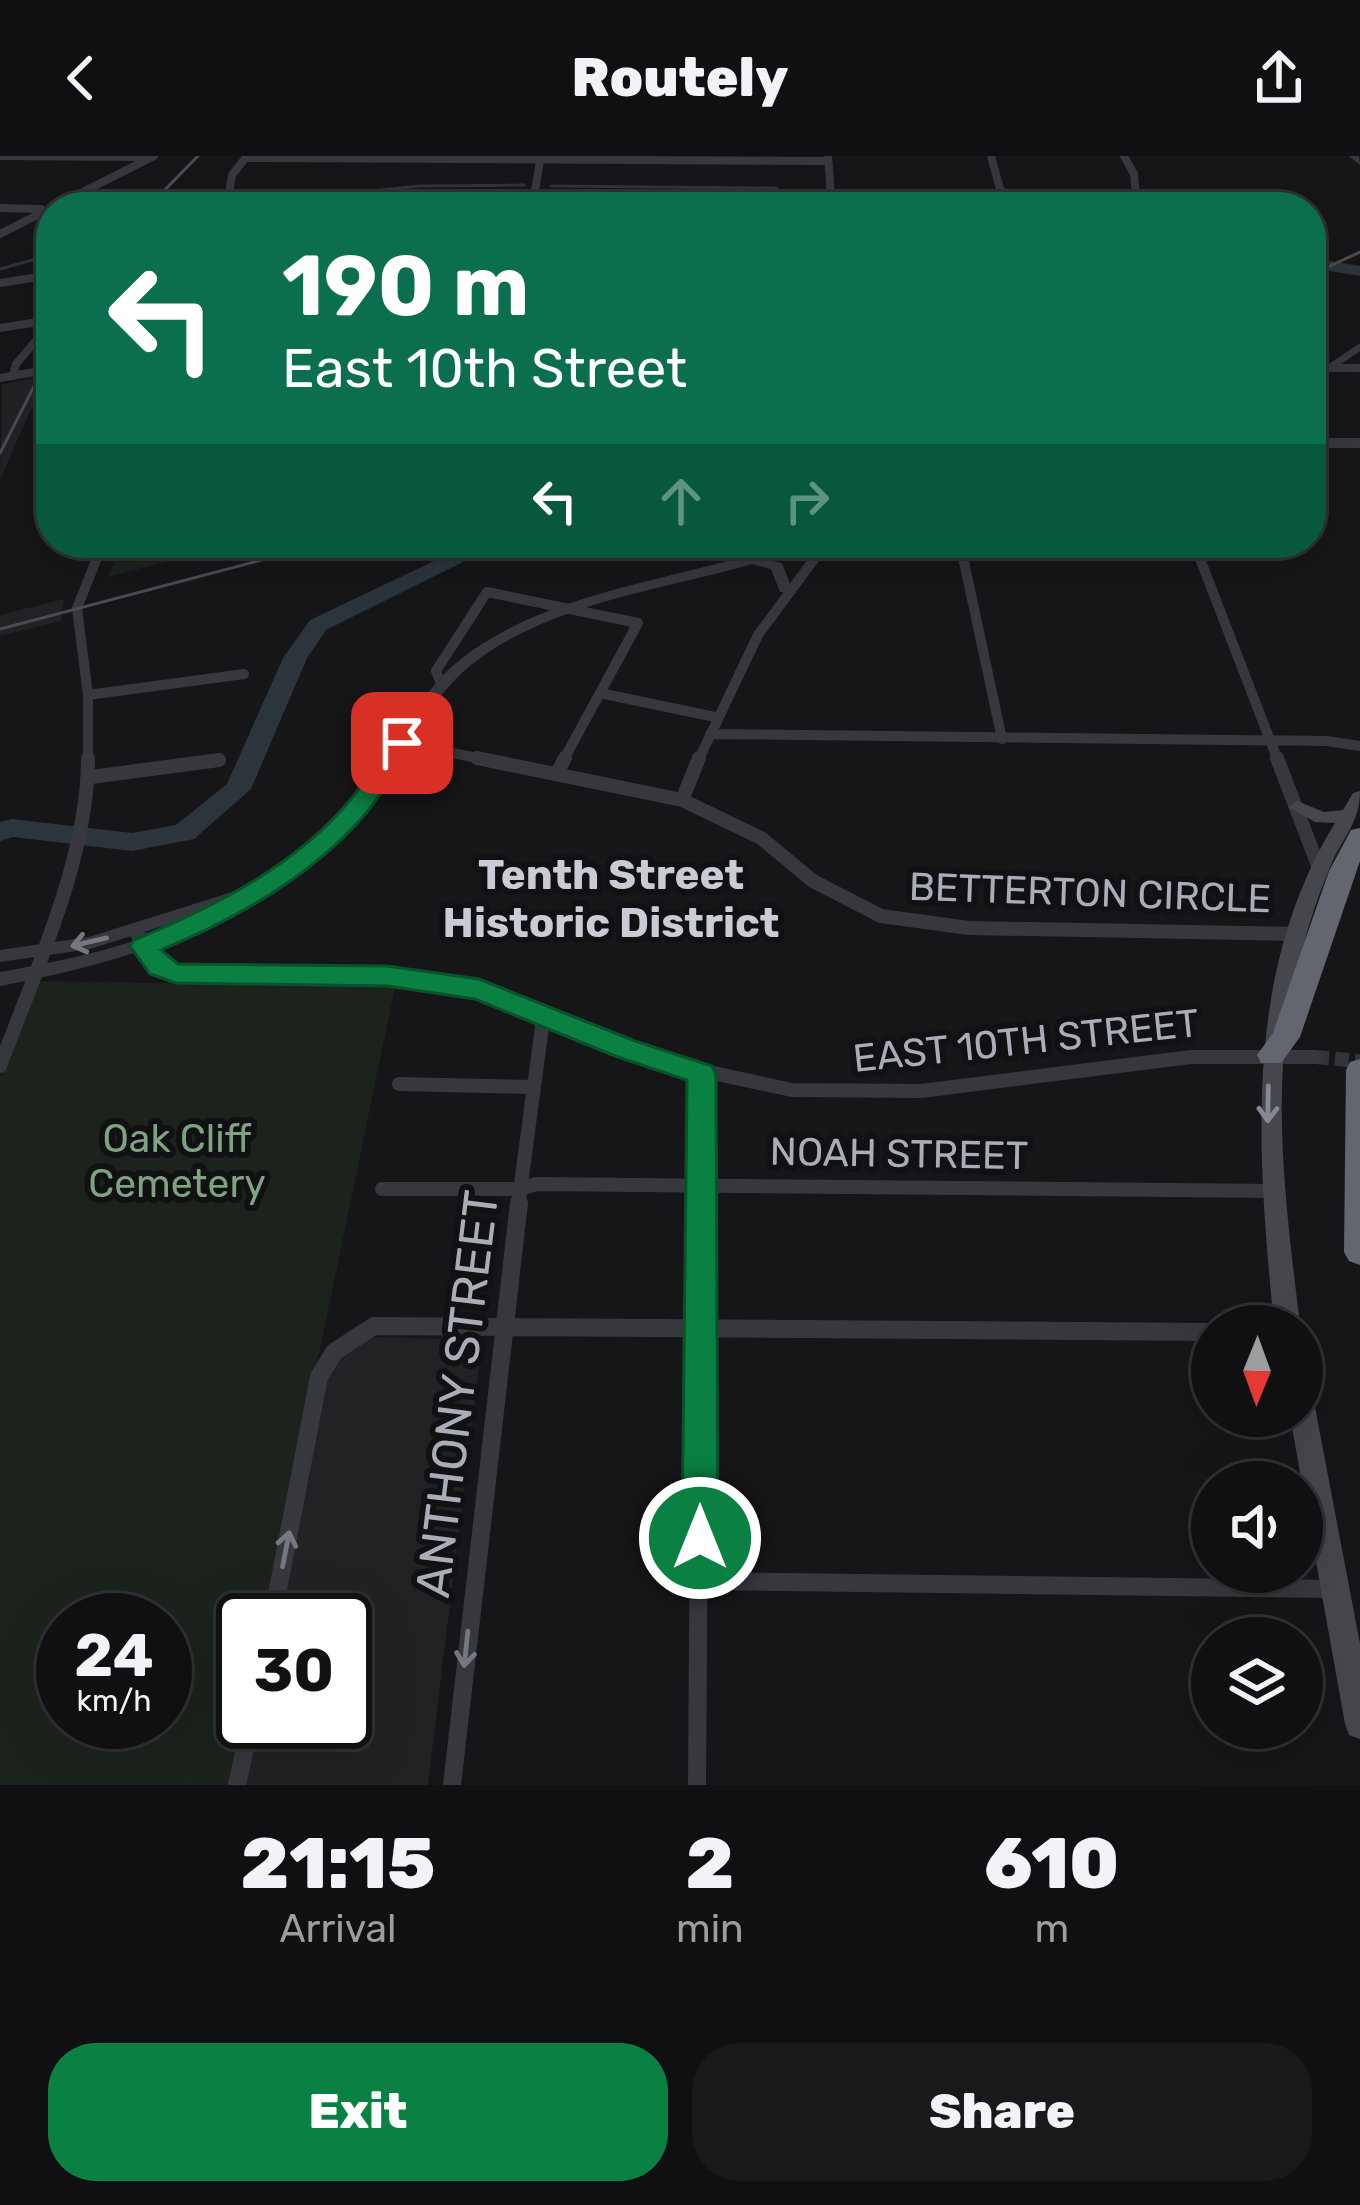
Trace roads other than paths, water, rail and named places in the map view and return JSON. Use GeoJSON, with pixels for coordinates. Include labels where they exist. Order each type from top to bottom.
{"type":"FeatureCollection","features":[{"type":"Feature","properties":{"kind":"highway"},"geometry":{"type":"LineString","coordinates":[[1271,1055],[1286,1036],[1356,816]]}},
{"type":"Feature","properties":{"kind":"highway"},"geometry":{"type":"LineString","coordinates":[[1360,1070],[1360,1252]]}},
{"type":"Feature","properties":{"kind":"main road"},"geometry":{"type":"LineString","coordinates":[[1297,807],[1322,818],[1356,816]]}},
{"type":"Feature","properties":{"kind":"main road"},"geometry":{"type":"LineString","coordinates":[[1285,1305],[1267,1102],[1278,999],[1319,868],[1356,816]]}},
{"type":"Feature","properties":{"kind":"main road"},"geometry":{"type":"LineString","coordinates":[[1308,1437],[1360,1724]]}},
{"type":"Feature","properties":{"kind":"street"},"geometry":{"type":"LineString","coordinates":[[0,156],[154,157]]}},
{"type":"Feature","properties":{"kind":"street"},"geometry":{"type":"LineString","coordinates":[[991,156],[1004,192]]}},
{"type":"Feature","properties":{"kind":"street"},"geometry":{"type":"LineString","coordinates":[[1124,156],[1137,192]]}},
{"type":"Feature","properties":{"kind":"street"},"geometry":{"type":"LineString","coordinates":[[80,192],[154,157]]}},
{"type":"Feature","properties":{"kind":"street"},"geometry":{"type":"LineString","coordinates":[[229,192],[232,176],[246,157],[828,159],[831,192]]}},
{"type":"Feature","properties":{"kind":"street"},"geometry":{"type":"LineString","coordinates":[[535,192],[541,158]]}},
{"type":"Feature","properties":{"kind":"street"},"geometry":{"type":"LineString","coordinates":[[0,208],[36,208]]}},
{"type":"Feature","properties":{"kind":"street"},"geometry":{"type":"LineString","coordinates":[[0,234],[36,214]]}},
{"type":"Feature","properties":{"kind":"street"},"geometry":{"type":"LineString","coordinates":[[0,283],[36,277]]}},
{"type":"Feature","properties":{"kind":"street"},"geometry":{"type":"LineString","coordinates":[[0,328],[36,323]]}},
{"type":"Feature","properties":{"kind":"street"},"geometry":{"type":"LineString","coordinates":[[13,376],[16,364],[36,339]]}},
{"type":"Feature","properties":{"kind":"street"},"geometry":{"type":"LineString","coordinates":[[1326,370],[1360,346]]}},
{"type":"Feature","properties":{"kind":"street"},"geometry":{"type":"LineString","coordinates":[[1329,368],[1360,368]]}},
{"type":"Feature","properties":{"kind":"street"},"geometry":{"type":"LineString","coordinates":[[0,378],[36,372]]}},
{"type":"Feature","properties":{"kind":"street"},"geometry":{"type":"LineString","coordinates":[[1326,444],[1359,445]]}},
{"type":"Feature","properties":{"kind":"street"},"geometry":{"type":"LineString","coordinates":[[0,1066],[44,952],[91,777],[88,694],[77,608],[97,558]]}},
{"type":"Feature","properties":{"kind":"street"},"geometry":{"type":"LineString","coordinates":[[0,979],[35,973],[206,921],[256,890],[330,836],[358,807],[442,686],[498,642],[579,609],[764,558]]}},
{"type":"Feature","properties":{"kind":"street"},"geometry":{"type":"LineString","coordinates":[[682,800],[755,634],[813,558]]}},
{"type":"Feature","properties":{"kind":"street"},"geometry":{"type":"LineString","coordinates":[[963,558],[1002,739]]}},
{"type":"Feature","properties":{"kind":"street"},"geometry":{"type":"LineString","coordinates":[[1200,558],[1319,868]]}},
{"type":"Feature","properties":{"kind":"street"},"geometry":{"type":"LineString","coordinates":[[754,562],[777,566],[785,589]]}},
{"type":"Feature","properties":{"kind":"street"},"geometry":{"type":"LineString","coordinates":[[442,686],[436,671],[487,592],[638,622],[557,773]]}},
{"type":"Feature","properties":{"kind":"street"},"geometry":{"type":"LineString","coordinates":[[88,694],[244,674]]}},
{"type":"Feature","properties":{"kind":"street"},"geometry":{"type":"LineString","coordinates":[[600,693],[715,717]]}},
{"type":"Feature","properties":{"kind":"street"},"geometry":{"type":"LineString","coordinates":[[710,734],[1360,746]]}},
{"type":"Feature","properties":{"kind":"street","name":"BETTERTON CIRCLE"},"geometry":{"type":"LineString","coordinates":[[402,743],[682,800],[761,838],[829,892],[881,916],[968,928],[1297,934]]}},
{"type":"Feature","properties":{"kind":"street"},"geometry":{"type":"LineString","coordinates":[[91,777],[219,760]]}},
{"type":"Feature","properties":{"kind":"street"},"geometry":{"type":"LineString","coordinates":[[0,956],[139,939]]}},
{"type":"Feature","properties":{"kind":"street","name":"EAST 10TH STREET"},"geometry":{"type":"LineString","coordinates":[[139,939],[160,967],[176,974],[412,978],[479,989],[625,1049],[702,1074],[793,1090],[871,1093],[1191,1057],[1315,1057]]}},
{"type":"Feature","properties":{"kind":"street","name":"ANTHONY STREET"},"geometry":{"type":"LineString","coordinates":[[452,1785],[502,1324],[544,1012]]}},
{"type":"Feature","properties":{"kind":"street"},"geometry":{"type":"LineString","coordinates":[[697,1785],[702,1074]]}},
{"type":"Feature","properties":{"kind":"street"},"geometry":{"type":"LineString","coordinates":[[399,1084],[532,1087]]}},
{"type":"Feature","properties":{"kind":"street","name":"NOAH STREET"},"geometry":{"type":"LineString","coordinates":[[382,1189],[520,1189],[536,1184],[1273,1191]]}},
{"type":"Feature","properties":{"kind":"street"},"geometry":{"type":"LineString","coordinates":[[277,1593],[326,1358],[340,1344],[374,1327],[699,1325],[1191,1333]]}},
{"type":"Feature","properties":{"kind":"street"},"geometry":{"type":"LineString","coordinates":[[700,1580],[1336,1588]]}},
{"type":"Feature","properties":{"kind":"street"},"geometry":{"type":"LineString","coordinates":[[237,1785],[245,1749]]}},
{"type":"Feature","properties":{"kind":"waterway"},"geometry":{"type":"LineString","coordinates":[[363,192],[524,185]]}},
{"type":"Feature","properties":{"kind":"waterway"},"geometry":{"type":"LineString","coordinates":[[551,186],[777,188]]}},
{"type":"Feature","properties":{"kind":"waterway"},"geometry":{"type":"LineString","coordinates":[[0,269],[36,259]]}},
{"type":"Feature","properties":{"kind":"waterway"},"geometry":{"type":"LineString","coordinates":[[1326,265],[1360,271]]}},
{"type":"Feature","properties":{"kind":"waterway"},"geometry":{"type":"LineString","coordinates":[[0,832],[12,828],[132,842],[184,833],[238,789],[295,658],[318,625],[459,558]]}},
{"type":"Feature","properties":{"kind":"tunnel"},"geometry":{"type":"LineString","coordinates":[[1315,1057],[1360,1061]]}},
{"type":"Feature","properties":{"kind":"tram line"},"geometry":{"type":"LineString","coordinates":[[163,192],[198,156]]}},
{"type":"Feature","properties":{"kind":"tram line"},"geometry":{"type":"LineString","coordinates":[[1326,268],[1360,252]]}},
{"type":"Feature","properties":{"kind":"tram line"},"geometry":{"type":"LineString","coordinates":[[0,453],[36,382]]}},
{"type":"Feature","properties":{"kind":"tram line"},"geometry":{"type":"LineString","coordinates":[[0,629],[269,558]]}},
{"type":"Feature","properties":{"kind":"district","name":"Tenth Street Historic District"},"geometry":{"type":"Point","coordinates":[611,899]}},
{"type":"Feature","properties":{"kind":"park label","name":"Oak Cliff Cemetery"},"geometry":{"type":"Point","coordinates":[177,1162]}}]}
